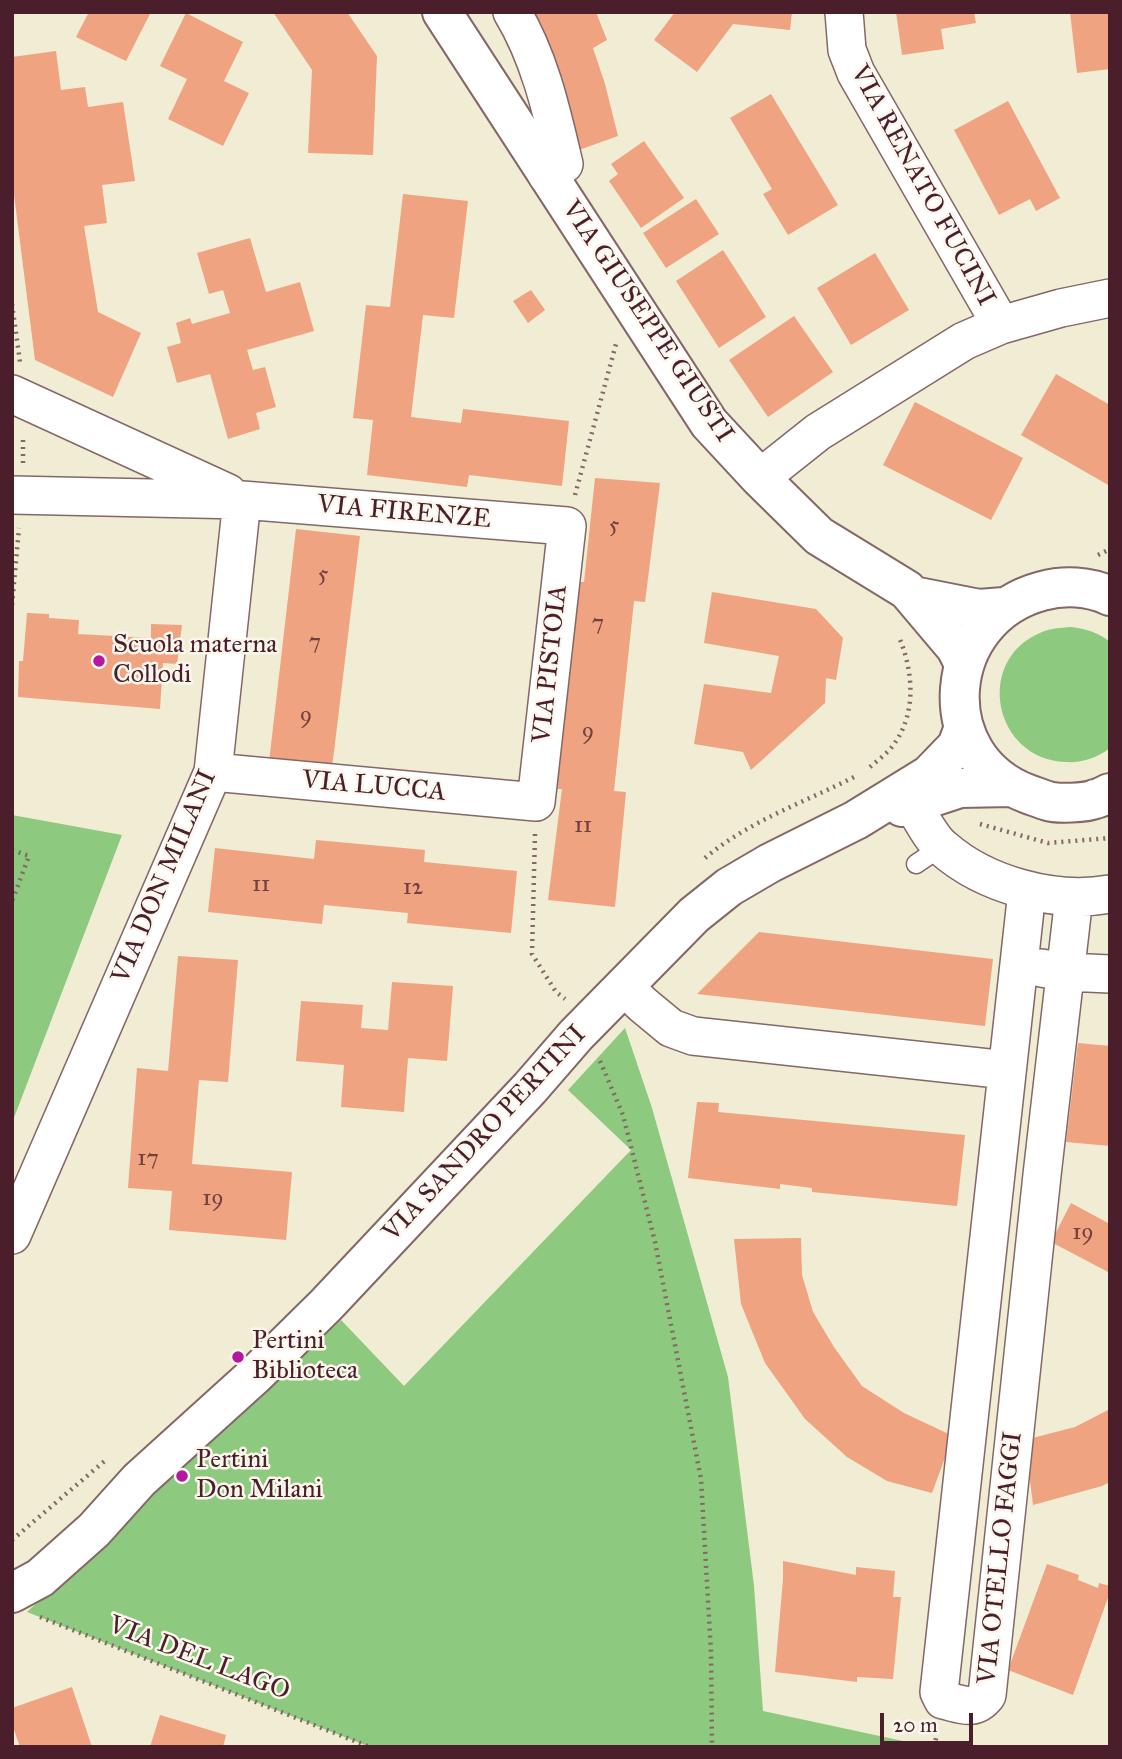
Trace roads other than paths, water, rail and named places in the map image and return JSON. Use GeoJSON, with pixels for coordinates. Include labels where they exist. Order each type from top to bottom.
{"type":"FeatureCollection","features":[{"type":"Feature","properties":{"kind":"street","name":"VIA GIUSEPPE GIUSTI"},"geometry":{"type":"LineString","coordinates":[[442,12],[556,169],[629,301],[709,423],[819,536],[907,590],[956,648],[964,664]]}},
{"type":"Feature","properties":{"kind":"street","name":"VIA GIUSEPPE GIUSTI"},"geometry":{"type":"LineString","coordinates":[[512,12],[535,62],[550,107],[556,169]]}},
{"type":"Feature","properties":{"kind":"street","name":"VIA RENATO FUCINI"},"geometry":{"type":"LineString","coordinates":[[760,478],[818,432],[964,341],[1001,325],[856,73],[847,50],[844,12]]}},
{"type":"Feature","properties":{"kind":"street"},"geometry":{"type":"LineString","coordinates":[[1001,325],[1110,298]]}},
{"type":"Feature","properties":{"kind":"street","name":"VIA FIRENZE"},"geometry":{"type":"LineString","coordinates":[[18,397],[242,500]]}},
{"type":"Feature","properties":{"kind":"street","name":"VIA FIRENZE"},"geometry":{"type":"LineString","coordinates":[[17,495],[242,500],[567,526]]}},
{"type":"Feature","properties":{"kind":"street","name":"VIA DON MILANI"},"geometry":{"type":"LineString","coordinates":[[12,1235],[213,772],[242,500]]}},
{"type":"Feature","properties":{"kind":"street","name":"VIA PISTOIA"},"geometry":{"type":"LineString","coordinates":[[536,802],[567,526]]}},
{"type":"Feature","properties":{"kind":"street","name":"VIA GIUSEPPE GIUSTI"},"geometry":{"type":"LineString","coordinates":[[1108,594],[1079,588],[1053,588],[1028,595],[1004,607],[987,623],[973,642],[964,664],[959,695],[964,727],[974,750],[990,771],[1011,787],[1051,802],[1093,800],[1110,793]]}},
{"type":"Feature","properties":{"kind":"street","name":"VIA GIUSEPPE GIUSTI"},"geometry":{"type":"LineString","coordinates":[[913,596],[979,609],[1004,607]]}},
{"type":"Feature","properties":{"kind":"street","name":"VIA SANDRO PERTINI"},"geometry":{"type":"LineString","coordinates":[[26,1605],[40,1578],[94,1530],[139,1480],[255,1375],[326,1305],[530,1088],[592,1018],[694,915],[729,887],[856,820],[929,775],[957,746],[964,727]]}},
{"type":"Feature","properties":{"kind":"street","name":"VIA LUCCA"},"geometry":{"type":"LineString","coordinates":[[213,772],[536,802]]}},
{"type":"Feature","properties":{"kind":"street","name":"VIA SANDRO PERTINI"},"geometry":{"type":"LineString","coordinates":[[856,820],[960,788],[1011,787]]}},
{"type":"Feature","properties":{"kind":"street","name":"VIA OTELLO FAGGI"},"geometry":{"type":"LineString","coordinates":[[912,804],[929,855],[1027,891],[1092,896],[1066,972],[1042,1175],[988,1696],[974,1707],[943,1700],[939,1692],[1027,891]]}},
{"type":"Feature","properties":{"kind":"street"},"geometry":{"type":"LineString","coordinates":[[1018,966],[1110,974]]}},
{"type":"Feature","properties":{"kind":"street"},"geometry":{"type":"LineString","coordinates":[[624,986],[671,1028],[693,1037],[1007,1070]]}},
{"type":"Feature","properties":{"kind":"street"},"geometry":{"type":"LineString","coordinates":[[998,1170],[1042,1175]]}},
{"type":"Feature","properties":{"kind":"street","name":"VIA SANDRO PERTINI"},"geometry":{"type":"LineString","coordinates":[[12,1586],[27,1562],[80,1515],[139,1480]]}},
{"type":"Feature","properties":{"kind":"place","name":"Scuola materna Collodi"},"geometry":{"type":"Point","coordinates":[99,661]}},
{"type":"Feature","properties":{"kind":"place","name":"Pertini Biblioteca"},"geometry":{"type":"Point","coordinates":[238,1357]}},
{"type":"Feature","properties":{"kind":"place","name":"Pertini Don Milani"},"geometry":{"type":"Point","coordinates":[182,1476]}}]}
